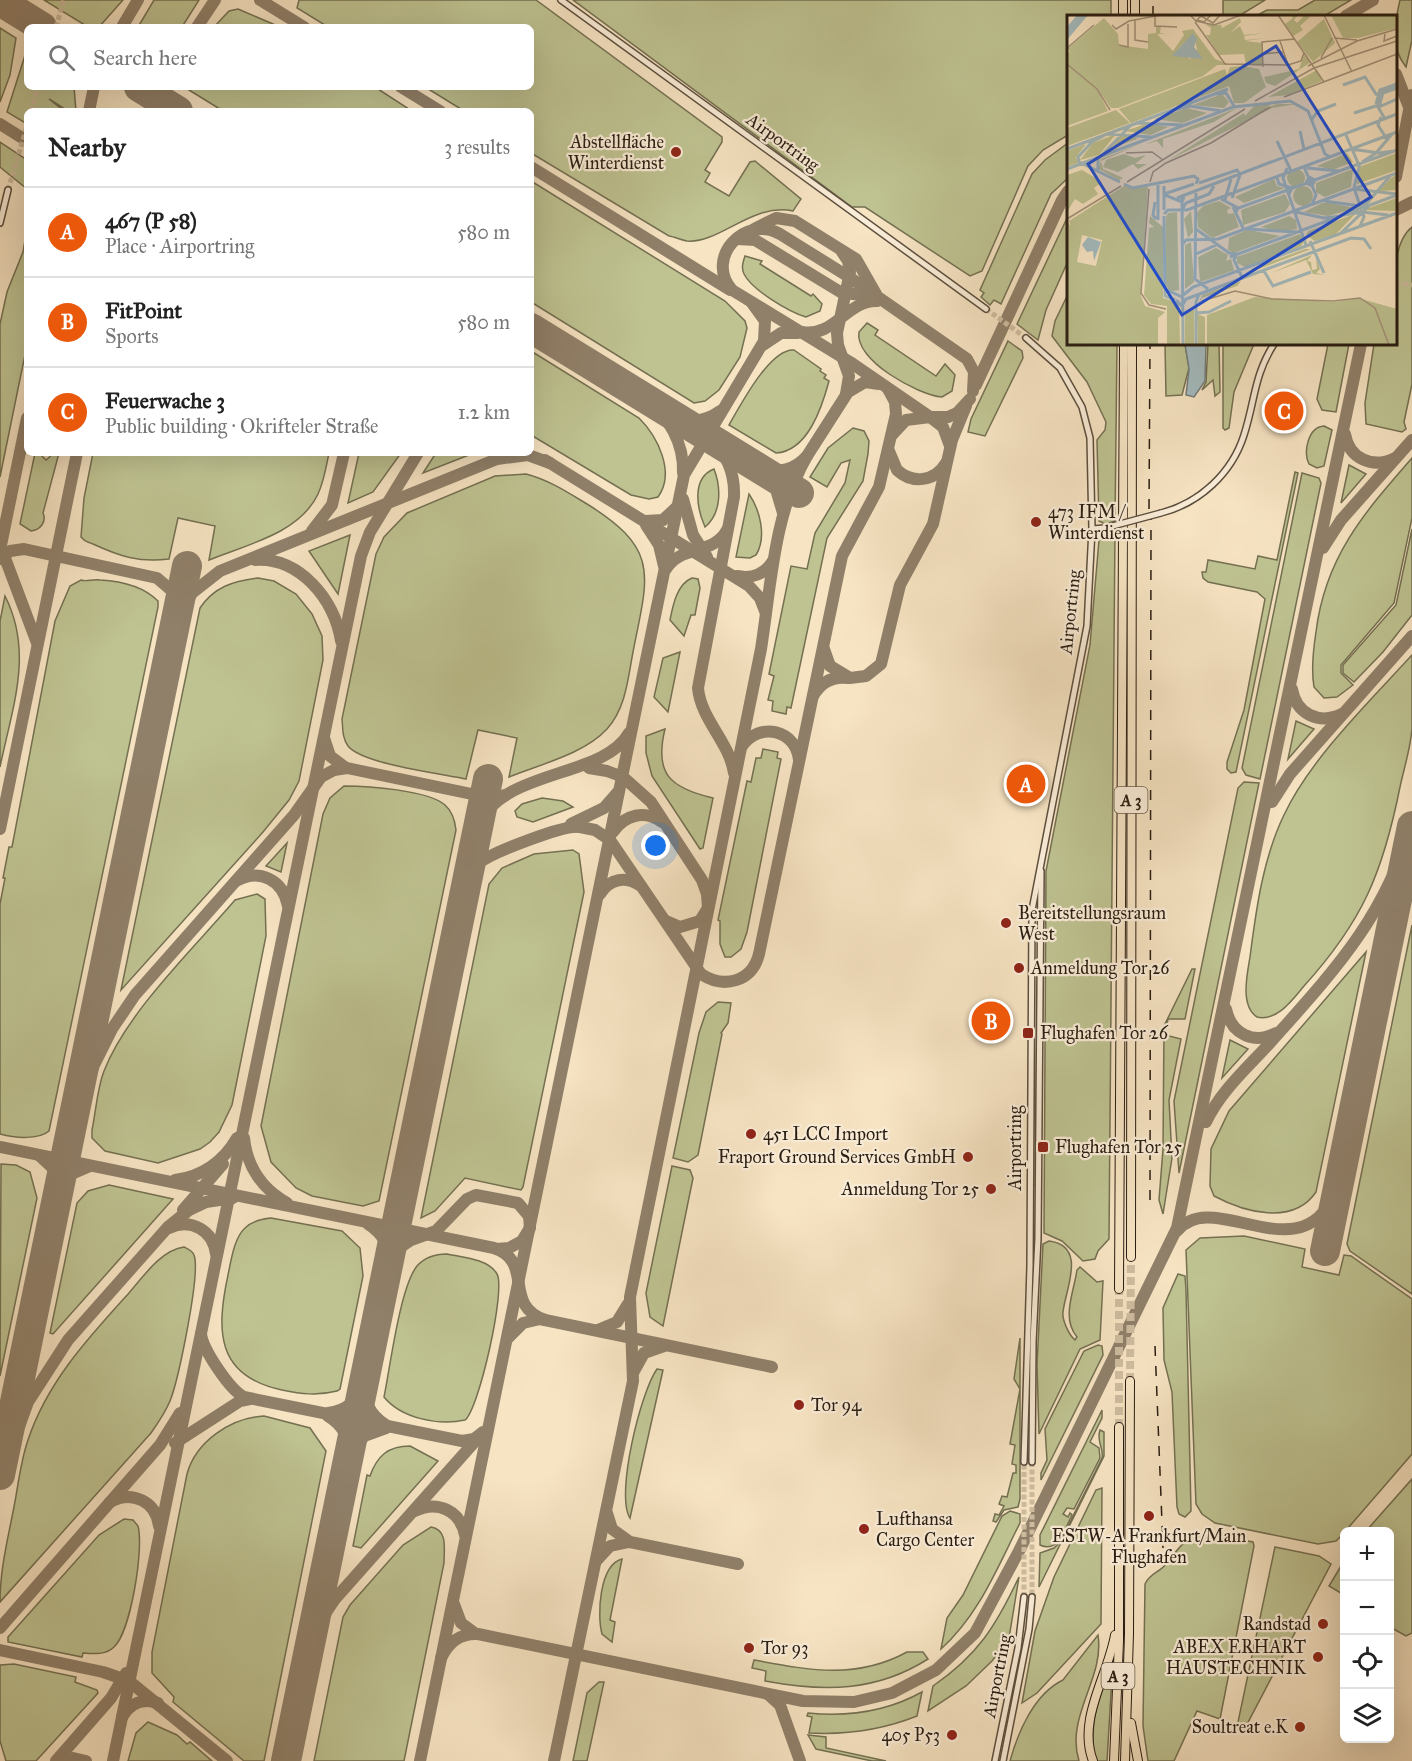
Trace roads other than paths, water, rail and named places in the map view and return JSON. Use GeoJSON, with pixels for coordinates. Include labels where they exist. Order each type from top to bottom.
{"type":"FeatureCollection","features":[{"type":"Feature","properties":{"kind":"highway","name":"A 3"},"geometry":{"type":"LineString","coordinates":[[1119,1289],[1124,345]]}},
{"type":"Feature","properties":{"kind":"highway","name":"A 3"},"geometry":{"type":"LineString","coordinates":[[1131,1257],[1132,345]]}},
{"type":"Feature","properties":{"kind":"highway","name":"A 3"},"geometry":{"type":"LineString","coordinates":[[1125,1761],[1128,1686],[1130,1381]]}},
{"type":"Feature","properties":{"kind":"highway","name":"A 3"},"geometry":{"type":"LineString","coordinates":[[1114,1761],[1119,1614],[1119,1427]]}},
{"type":"Feature","properties":{"kind":"highway"},"geometry":{"type":"LineString","coordinates":[[1093,1761],[1088,1736],[1090,1716],[1109,1660],[1119,1614]]}},
{"type":"Feature","properties":{"kind":"highway","name":"A 3"},"geometry":{"type":"LineString","coordinates":[[1128,1686],[1131,1729],[1138,1761]]}},
{"type":"Feature","properties":{"kind":"street","name":"Airportring"},"geometry":{"type":"LineString","coordinates":[[561,0],[986,309]]}},
{"type":"Feature","properties":{"kind":"street"},"geometry":{"type":"LineString","coordinates":[[0,223],[8,190]]}},
{"type":"Feature","properties":{"kind":"street","name":"Airportring"},"geometry":{"type":"LineString","coordinates":[[1024,1462],[1030,1256],[1034,894],[1087,626],[1092,529],[1090,438],[1082,407],[1060,368],[1026,338]]}},
{"type":"Feature","properties":{"kind":"street"},"geometry":{"type":"LineString","coordinates":[[1092,529],[1105,528],[1161,513],[1188,503],[1204,492],[1228,468],[1245,434],[1257,376],[1273,345]]}},
{"type":"Feature","properties":{"kind":"street","name":"Airportring"},"geometry":{"type":"LineString","coordinates":[[1032,1462],[1033,1342],[1038,1238],[1040,893],[1045,836]]}},
{"type":"Feature","properties":{"kind":"street","name":"Airportring"},"geometry":{"type":"LineString","coordinates":[[995,1761],[1018,1648],[1024,1597]]}},
{"type":"Feature","properties":{"kind":"street","name":"Airportring"},"geometry":{"type":"LineString","coordinates":[[1003,1761],[1029,1629],[1032,1598]]}},
{"type":"Feature","properties":{"kind":"water"},"geometry":{"type":"Polygon","coordinates":[[[1185,345],[1206,345],[1205,381],[1194,397],[1186,395],[1189,369],[1185,345]]]}},
{"type":"Feature","properties":{"kind":"tunnel"},"geometry":{"type":"LineString","coordinates":[[57,24],[64,0]]}},
{"type":"Feature","properties":{"kind":"tunnel"},"geometry":{"type":"LineString","coordinates":[[32,108],[37,90]]}},
{"type":"Feature","properties":{"kind":"tunnel"},"geometry":{"type":"LineString","coordinates":[[8,190],[24,136]]}},
{"type":"Feature","properties":{"kind":"tunnel"},"geometry":{"type":"LineString","coordinates":[[1397,283],[1412,285]]}},
{"type":"Feature","properties":{"kind":"tunnel"},"geometry":{"type":"LineString","coordinates":[[986,309],[1026,338]]}},
{"type":"Feature","properties":{"kind":"tunnel"},"geometry":{"type":"LineString","coordinates":[[1130,1381],[1131,1257]]}},
{"type":"Feature","properties":{"kind":"tunnel"},"geometry":{"type":"LineString","coordinates":[[1119,1289],[1119,1427]]}},
{"type":"Feature","properties":{"kind":"tunnel"},"geometry":{"type":"LineString","coordinates":[[1024,1462],[1024,1597]]}},
{"type":"Feature","properties":{"kind":"tunnel"},"geometry":{"type":"LineString","coordinates":[[1032,1462],[1032,1597]]}},
{"type":"Feature","properties":{"kind":"railway"},"geometry":{"type":"LineString","coordinates":[[1153,0],[1153,15]]}},
{"type":"Feature","properties":{"kind":"railway"},"geometry":{"type":"LineString","coordinates":[[1149,509],[1150,345]]}},
{"type":"Feature","properties":{"kind":"railway"},"geometry":{"type":"LineString","coordinates":[[1150,1200],[1151,518]]}},
{"type":"Feature","properties":{"kind":"railway"},"geometry":{"type":"LineString","coordinates":[[1155,1346],[1163,1548]]}},
{"type":"Feature","properties":{"kind":"place","name":"Abstellfläche Winterdienst"},"geometry":{"type":"Point","coordinates":[676,152]}},
{"type":"Feature","properties":{"kind":"place","name":"Feuerwache 3"},"geometry":{"type":"Point","coordinates":[1284,411]}},
{"type":"Feature","properties":{"kind":"place","name":"473 IFM / Winterdienst"},"geometry":{"type":"Point","coordinates":[1036,522]}},
{"type":"Feature","properties":{"kind":"place","name":"467 (P 58)"},"geometry":{"type":"Point","coordinates":[1026,784]}},
{"type":"Feature","properties":{"kind":"place","name":"Bereitstellungsraum West"},"geometry":{"type":"Point","coordinates":[1006,923]}},
{"type":"Feature","properties":{"kind":"place","name":"Anmeldung Tor 26"},"geometry":{"type":"Point","coordinates":[1019,968]}},
{"type":"Feature","properties":{"kind":"place","name":"FitPoint"},"geometry":{"type":"Point","coordinates":[991,1021]}},
{"type":"Feature","properties":{"kind":"place","name":"Flughafen Tor 26"},"geometry":{"type":"Point","coordinates":[1028,1033]}},
{"type":"Feature","properties":{"kind":"place","name":"451 LCC Import"},"geometry":{"type":"Point","coordinates":[751,1134]}},
{"type":"Feature","properties":{"kind":"place","name":"Flughafen Tor 25"},"geometry":{"type":"Point","coordinates":[1043,1147]}},
{"type":"Feature","properties":{"kind":"place","name":"Fraport Ground Services GmbH"},"geometry":{"type":"Point","coordinates":[968,1157]}},
{"type":"Feature","properties":{"kind":"place","name":"Anmeldung Tor 25"},"geometry":{"type":"Point","coordinates":[991,1189]}},
{"type":"Feature","properties":{"kind":"place","name":"Tor 94"},"geometry":{"type":"Point","coordinates":[799,1405]}},
{"type":"Feature","properties":{"kind":"place","name":"ESTW-A Frankfurt/Main Flughafen"},"geometry":{"type":"Point","coordinates":[1149,1516]}},
{"type":"Feature","properties":{"kind":"place","name":"Lufthansa Cargo Center"},"geometry":{"type":"Point","coordinates":[864,1529]}},
{"type":"Feature","properties":{"kind":"place","name":"Randstad"},"geometry":{"type":"Point","coordinates":[1323,1624]}},
{"type":"Feature","properties":{"kind":"place","name":"Tor 93"},"geometry":{"type":"Point","coordinates":[749,1648]}},
{"type":"Feature","properties":{"kind":"place","name":"ABEX ERHART HAUSTECHNIK"},"geometry":{"type":"Point","coordinates":[1318,1657]}},
{"type":"Feature","properties":{"kind":"place","name":"Soultreat e.K"},"geometry":{"type":"Point","coordinates":[1300,1727]}},
{"type":"Feature","properties":{"kind":"place","name":"405 P53"},"geometry":{"type":"Point","coordinates":[952,1735]}}]}
